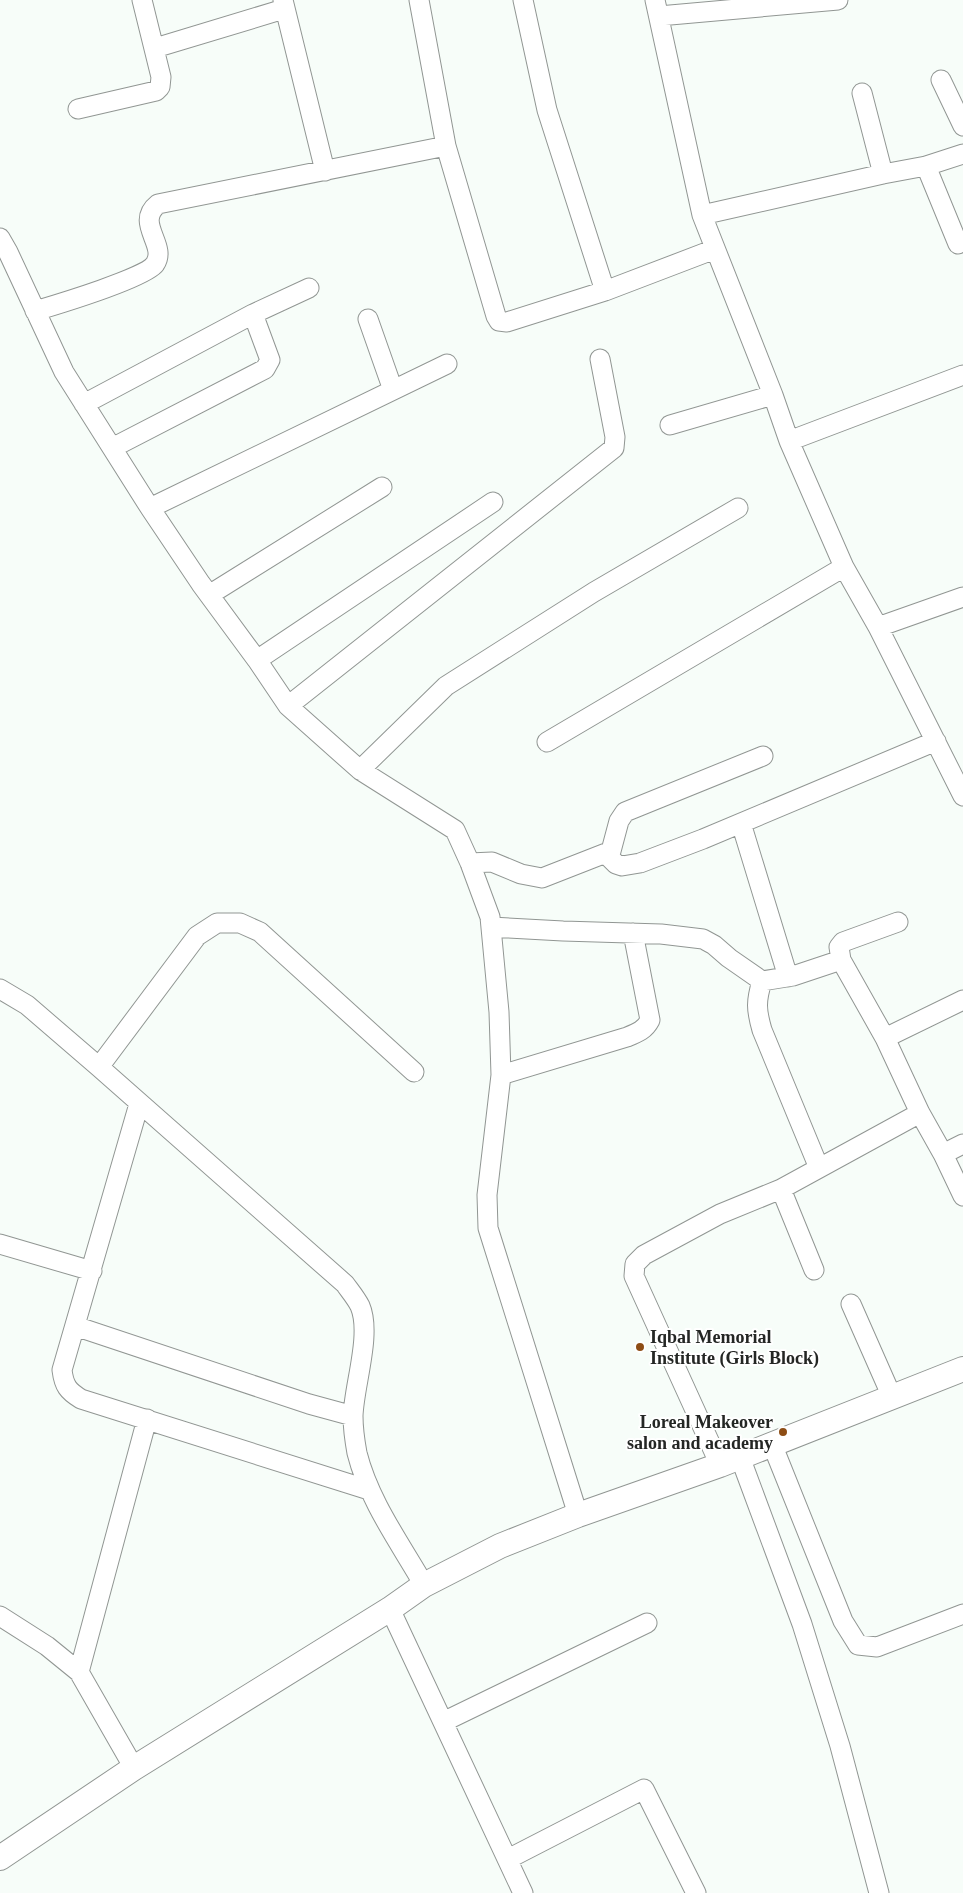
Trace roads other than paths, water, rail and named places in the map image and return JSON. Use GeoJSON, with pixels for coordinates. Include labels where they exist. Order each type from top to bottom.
{"type":"FeatureCollection","features":[{"type":"Feature","properties":{"kind":"main road"},"geometry":{"type":"LineString","coordinates":[[0,1858],[134,1768],[390,1609],[424,1585],[500,1546],[578,1515],[730,1461],[963,1369]]}},
{"type":"Feature","properties":{"kind":"street"},"geometry":{"type":"LineString","coordinates":[[78,109],[156,91],[160,87],[161,77],[155,48],[142,0]]}},
{"type":"Feature","properties":{"kind":"street"},"geometry":{"type":"LineString","coordinates":[[418,0],[446,146],[499,321],[507,322],[605,290],[715,249]]}},
{"type":"Feature","properties":{"kind":"street"},"geometry":{"type":"LineString","coordinates":[[523,0],[547,110],[605,290]]}},
{"type":"Feature","properties":{"kind":"street"},"geometry":{"type":"LineString","coordinates":[[838,0],[657,8],[702,215],[773,395],[789,441],[844,567],[878,627],[936,741],[957,771],[963,796]]}},
{"type":"Feature","properties":{"kind":"street"},"geometry":{"type":"LineString","coordinates":[[155,48],[284,4],[325,171]]}},
{"type":"Feature","properties":{"kind":"street"},"geometry":{"type":"LineString","coordinates":[[942,80],[963,126]]}},
{"type":"Feature","properties":{"kind":"street"},"geometry":{"type":"LineString","coordinates":[[862,93],[882,174]]}},
{"type":"Feature","properties":{"kind":"street"},"geometry":{"type":"LineString","coordinates":[[35,312],[141,274],[155,264],[158,257],[157,249],[149,216],[151,210],[158,204],[446,146]]}},
{"type":"Feature","properties":{"kind":"street"},"geometry":{"type":"LineString","coordinates":[[702,215],[882,174],[926,166],[963,154]]}},
{"type":"Feature","properties":{"kind":"street"},"geometry":{"type":"LineString","coordinates":[[926,166],[958,244]]}},
{"type":"Feature","properties":{"kind":"street"},"geometry":{"type":"LineString","coordinates":[[0,238],[64,372],[150,508],[288,706],[360,770],[455,830],[470,863],[490,917],[499,1012],[501,1075],[487,1195],[488,1228],[578,1515]]}},
{"type":"Feature","properties":{"kind":"street"},"geometry":{"type":"LineString","coordinates":[[84,404],[253,314],[309,288]]}},
{"type":"Feature","properties":{"kind":"street"},"geometry":{"type":"LineString","coordinates":[[112,448],[265,368],[270,360],[253,314]]}},
{"type":"Feature","properties":{"kind":"street"},"geometry":{"type":"LineString","coordinates":[[368,319],[392,390]]}},
{"type":"Feature","properties":{"kind":"street"},"geometry":{"type":"LineString","coordinates":[[288,706],[614,448],[615,436],[600,358]]}},
{"type":"Feature","properties":{"kind":"street"},"geometry":{"type":"LineString","coordinates":[[150,508],[447,364]]}},
{"type":"Feature","properties":{"kind":"street"},"geometry":{"type":"LineString","coordinates":[[789,441],[963,375]]}},
{"type":"Feature","properties":{"kind":"street"},"geometry":{"type":"LineString","coordinates":[[670,426],[773,395]]}},
{"type":"Feature","properties":{"kind":"street"},"geometry":{"type":"LineString","coordinates":[[209,595],[382,487]]}},
{"type":"Feature","properties":{"kind":"street"},"geometry":{"type":"LineString","coordinates":[[257,660],[493,502]]}},
{"type":"Feature","properties":{"kind":"street"},"geometry":{"type":"LineString","coordinates":[[360,770],[446,686],[594,592],[738,508]]}},
{"type":"Feature","properties":{"kind":"street"},"geometry":{"type":"LineString","coordinates":[[547,742],[844,567]]}},
{"type":"Feature","properties":{"kind":"street"},"geometry":{"type":"LineString","coordinates":[[878,627],[963,597]]}},
{"type":"Feature","properties":{"kind":"street"},"geometry":{"type":"LineString","coordinates":[[606,854],[616,864],[622,866],[640,863],[741,823],[936,741]]}},
{"type":"Feature","properties":{"kind":"street"},"geometry":{"type":"LineString","coordinates":[[470,863],[492,862],[521,874],[542,878],[611,851],[619,822],[625,812],[763,756]]}},
{"type":"Feature","properties":{"kind":"street"},"geometry":{"type":"LineString","coordinates":[[741,823],[788,977]]}},
{"type":"Feature","properties":{"kind":"street"},"geometry":{"type":"LineString","coordinates":[[898,922],[843,942],[839,947],[841,960],[886,1038],[920,1113],[943,1154],[963,1196]]}},
{"type":"Feature","properties":{"kind":"street"},"geometry":{"type":"LineString","coordinates":[[99,1067],[197,936],[218,923],[240,923],[260,932],[414,1072]]}},
{"type":"Feature","properties":{"kind":"street"},"geometry":{"type":"LineString","coordinates":[[491,927],[661,934],[703,939],[762,981],[788,977],[841,960]]}},
{"type":"Feature","properties":{"kind":"street"},"geometry":{"type":"LineString","coordinates":[[501,1075],[627,1037],[647,1026],[650,1020],[633,933]]}},
{"type":"Feature","properties":{"kind":"street"},"geometry":{"type":"LineString","coordinates":[[762,981],[756,1010],[762,1030],[819,1168]]}},
{"type":"Feature","properties":{"kind":"street"},"geometry":{"type":"LineString","coordinates":[[0,989],[27,1005],[99,1067],[345,1284],[352,1293],[360,1306],[364,1333],[353,1416],[357,1452],[369,1490],[424,1585]]}},
{"type":"Feature","properties":{"kind":"street"},"geometry":{"type":"LineString","coordinates":[[886,1038],[963,1000]]}},
{"type":"Feature","properties":{"kind":"street"},"geometry":{"type":"LineString","coordinates":[[139,1104],[92,1272],[62,1370],[63,1381],[67,1390],[81,1399],[369,1490]]}},
{"type":"Feature","properties":{"kind":"street"},"geometry":{"type":"LineString","coordinates":[[879,1893],[840,1746],[805,1633],[730,1461],[634,1276],[634,1267],[644,1255],[712,1219],[781,1189],[920,1113]]}},
{"type":"Feature","properties":{"kind":"street"},"geometry":{"type":"LineString","coordinates":[[943,1154],[963,1144]]}},
{"type":"Feature","properties":{"kind":"street"},"geometry":{"type":"LineString","coordinates":[[781,1189],[814,1270]]}},
{"type":"Feature","properties":{"kind":"street"},"geometry":{"type":"LineString","coordinates":[[0,1244],[92,1272]]}},
{"type":"Feature","properties":{"kind":"street"},"geometry":{"type":"LineString","coordinates":[[851,1304],[892,1396]]}},
{"type":"Feature","properties":{"kind":"street"},"geometry":{"type":"LineString","coordinates":[[75,1326],[309,1404],[353,1416]]}},
{"type":"Feature","properties":{"kind":"street"},"geometry":{"type":"LineString","coordinates":[[79,1672],[147,1419]]}},
{"type":"Feature","properties":{"kind":"street"},"geometry":{"type":"LineString","coordinates":[[772,1444],[843,1621],[858,1644],[877,1647],[963,1614]]}},
{"type":"Feature","properties":{"kind":"street"},"geometry":{"type":"LineString","coordinates":[[390,1609],[523,1893]]}},
{"type":"Feature","properties":{"kind":"street"},"geometry":{"type":"LineString","coordinates":[[0,1616],[47,1646],[79,1672],[134,1768]]}},
{"type":"Feature","properties":{"kind":"street"},"geometry":{"type":"LineString","coordinates":[[443,1722],[647,1623]]}},
{"type":"Feature","properties":{"kind":"street"},"geometry":{"type":"LineString","coordinates":[[508,1859],[644,1789],[696,1893]]}},
{"type":"Feature","properties":{"kind":"place","name":"Iqbal Memorial Institute (Girls Block)"},"geometry":{"type":"Point","coordinates":[640,1347]}},
{"type":"Feature","properties":{"kind":"place","name":"Loreal Makeover salon and academy"},"geometry":{"type":"Point","coordinates":[783,1432]}}]}
